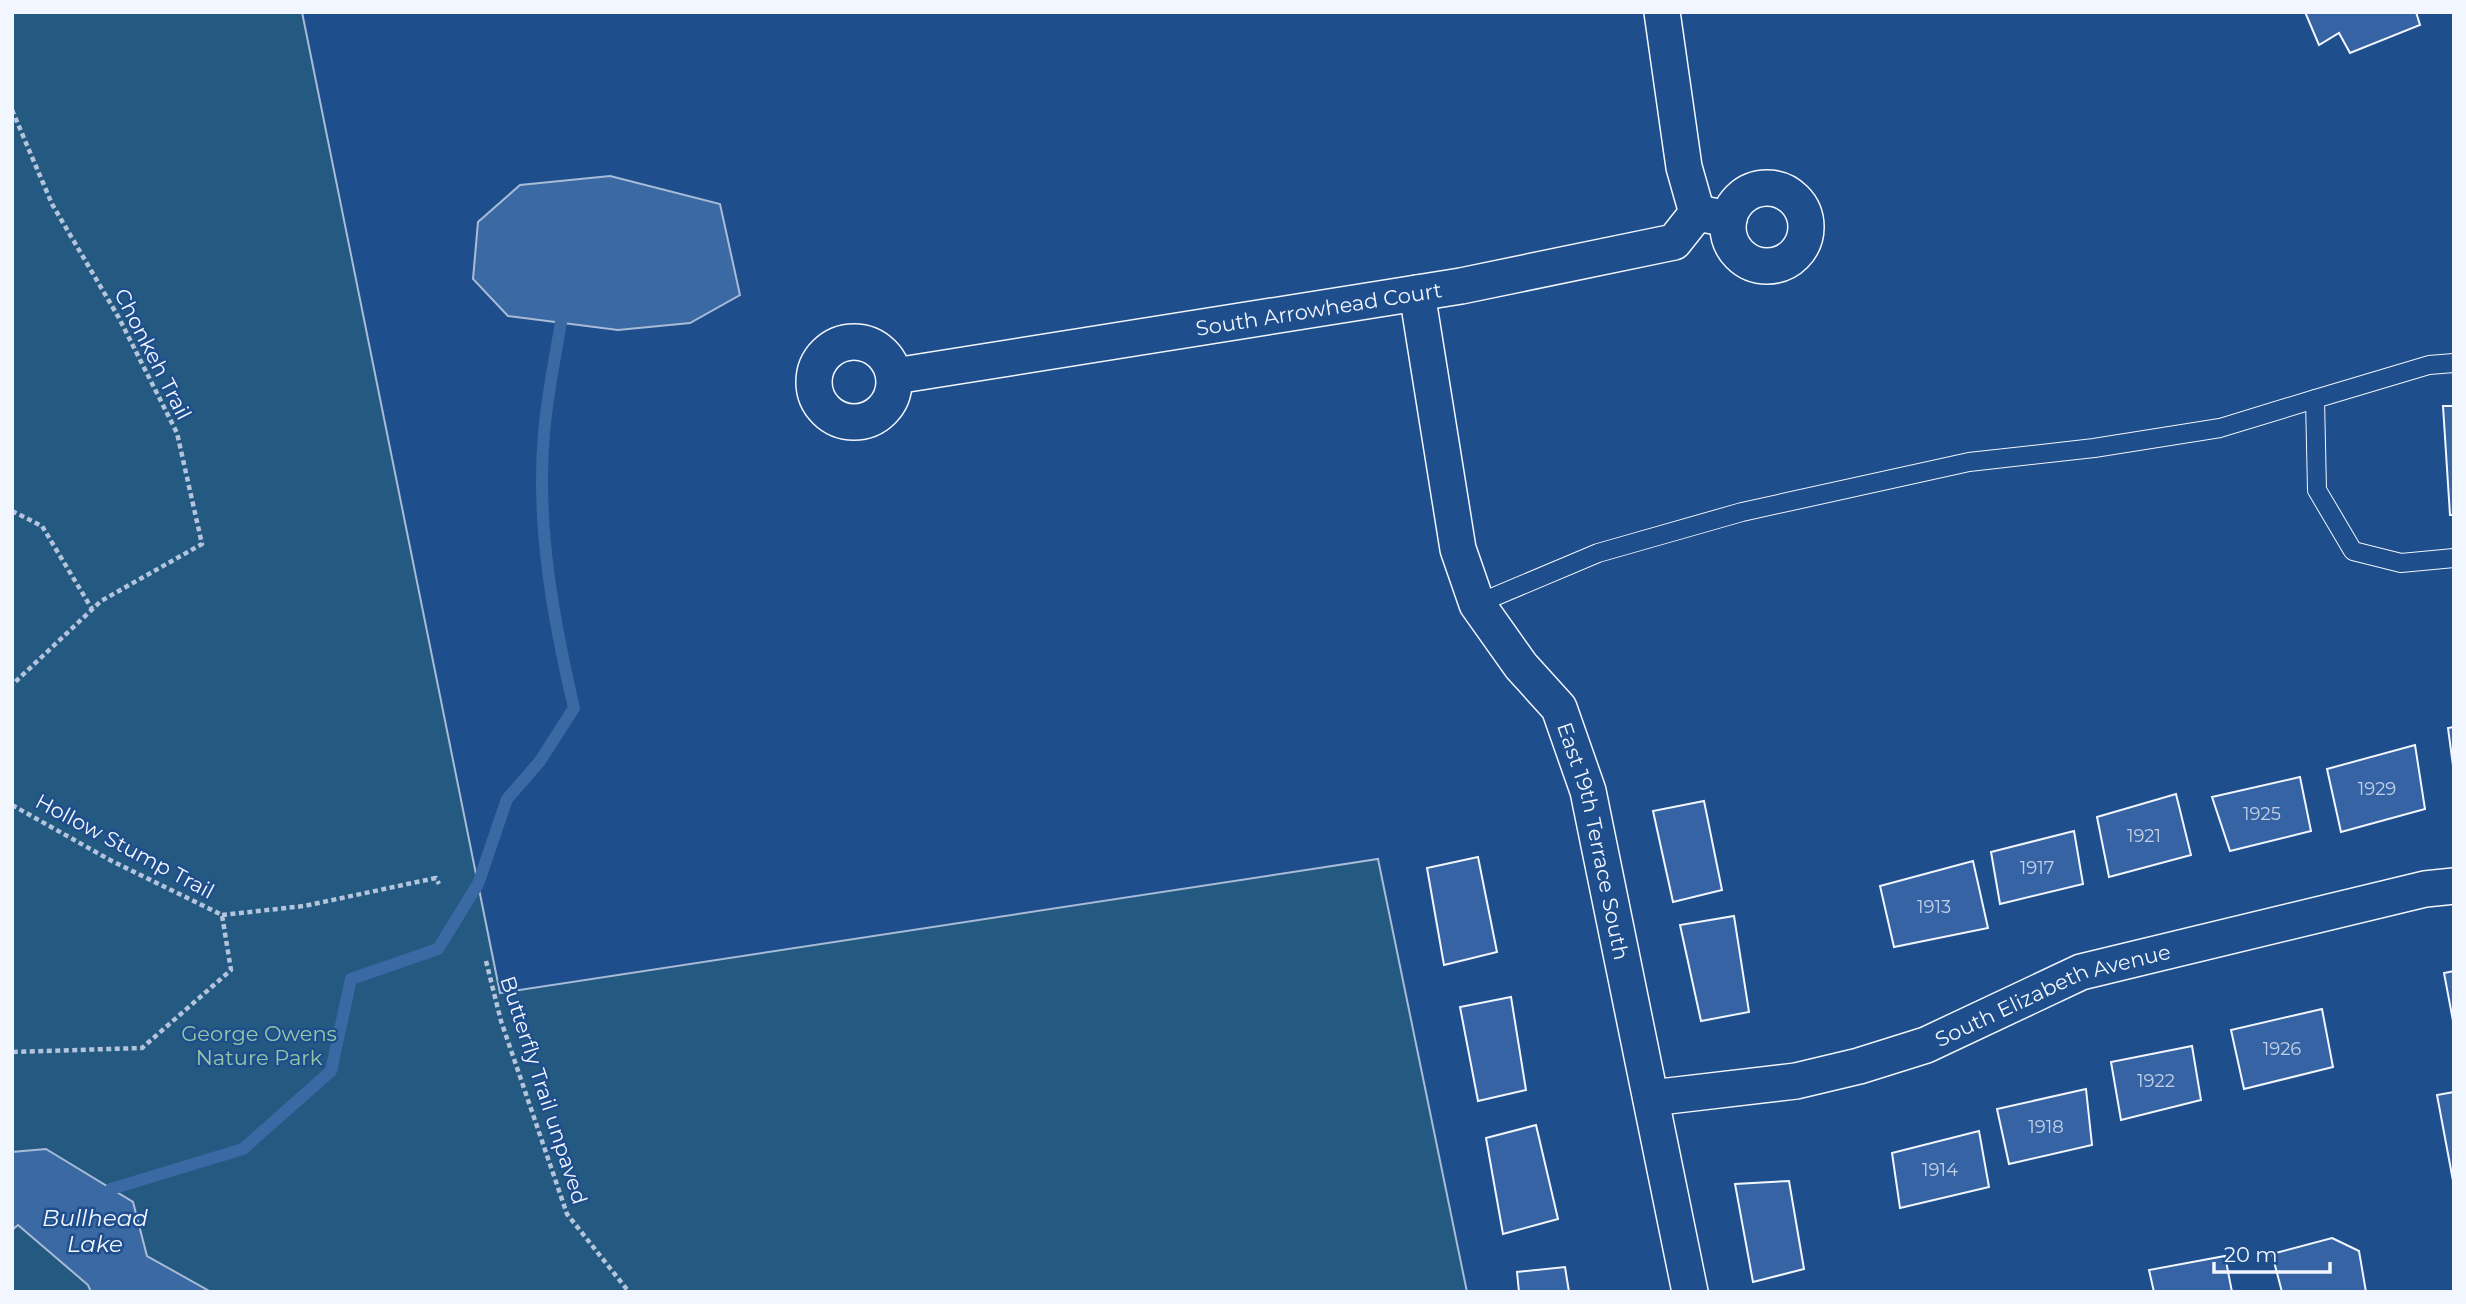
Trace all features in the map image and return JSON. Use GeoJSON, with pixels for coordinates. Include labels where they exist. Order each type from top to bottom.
{"type":"FeatureCollection","features":[{"type":"Feature","properties":{"kind":"street","name":"South Arrowhead Court"},"geometry":{"type":"LineString","coordinates":[[895,376],[1417,293],[1674,242],[1713,216],[1684,167],[1662,12]]}},
{"type":"Feature","properties":{"kind":"street","name":"East 19th Terrace South"},"geometry":{"type":"LineString","coordinates":[[1417,293],[1458,549],[1477,604],[1521,666],[1559,708],[1588,791],[1690,1292]]}},
{"type":"Feature","properties":{"kind":"street","name":"South Elizabeth Avenue"},"geometry":{"type":"LineString","coordinates":[[1651,1098],[1796,1081],[1859,1066],[1926,1045],[2081,972],[2425,888],[2454,886]]}},
{"type":"Feature","properties":{"kind":"lane"},"geometry":{"type":"LineString","coordinates":[[1477,604],[1598,553],[1742,512],[1969,462],[2094,448],[2220,428],[2429,365],[2454,363]]}},
{"type":"Feature","properties":{"kind":"lane"},"geometry":{"type":"LineString","coordinates":[[2315,399],[2317,490],[2353,551],[2401,563],[2454,558]]}},
{"type":"Feature","properties":{"kind":"path","name":"Chonkeh Trail"},"geometry":{"type":"LineString","coordinates":[[12,110],[52,204],[119,318],[177,433],[202,544],[101,601],[12,685]]}},
{"type":"Feature","properties":{"kind":"path"},"geometry":{"type":"LineString","coordinates":[[12,512],[42,526],[92,609]]}},
{"type":"Feature","properties":{"kind":"path","name":"Hollow Stump Trail"},"geometry":{"type":"LineString","coordinates":[[12,805],[110,860],[222,915],[304,906],[436,878],[439,884]]}},
{"type":"Feature","properties":{"kind":"path","name":"Hollow Stump Trail"},"geometry":{"type":"LineString","coordinates":[[12,1052],[142,1048],[231,970],[222,915]]}},
{"type":"Feature","properties":{"kind":"path","name":"Butterfly Trail unpaved"},"geometry":{"type":"LineString","coordinates":[[486,961],[501,1021],[567,1214],[629,1292]]}},
{"type":"Feature","properties":{"kind":"green space","name":"George Owens Nature Park"},"geometry":{"type":"Polygon","coordinates":[[[12,12],[302,12],[500,993],[1378,859],[1467,1292],[12,1292],[12,12]]]}},
{"type":"Feature","properties":{"kind":"water"},"geometry":{"type":"Polygon","coordinates":[[[610,176],[720,204],[740,295],[690,323],[618,330],[508,316],[473,279],[478,222],[520,185],[610,176]]]}},
{"type":"Feature","properties":{"kind":"water","name":"Bullhead Lake"},"geometry":{"type":"Polygon","coordinates":[[[46,1149],[133,1202],[147,1256],[211,1292],[91,1292],[88,1285],[18,1225],[12,1230],[12,1152],[46,1149]]]}},
{"type":"Feature","properties":{"kind":"building"},"geometry":{"type":"Polygon","coordinates":[[[2305,12],[2416,12],[2420,25],[2350,53],[2339,33],[2319,45],[2305,12]]]}},
{"type":"Feature","properties":{"kind":"building"},"geometry":{"type":"Polygon","coordinates":[[[2443,406],[2454,406],[2454,515],[2450,515],[2443,406]]]}},
{"type":"Feature","properties":{"kind":"building"},"geometry":{"type":"Polygon","coordinates":[[[2454,727],[2454,773],[2448,728],[2454,727]]]}},
{"type":"Feature","properties":{"kind":"building"},"geometry":{"type":"Polygon","coordinates":[[[2415,745],[2425,809],[2341,832],[2327,769],[2415,745]]]}},
{"type":"Feature","properties":{"kind":"building"},"geometry":{"type":"Polygon","coordinates":[[[2300,777],[2311,831],[2230,851],[2212,797],[2300,777]]]}},
{"type":"Feature","properties":{"kind":"building"},"geometry":{"type":"Polygon","coordinates":[[[2176,794],[2191,855],[2109,877],[2097,817],[2176,794]]]}},
{"type":"Feature","properties":{"kind":"building"},"geometry":{"type":"Polygon","coordinates":[[[1704,801],[1722,890],[1673,902],[1653,811],[1704,801]]]}},
{"type":"Feature","properties":{"kind":"building"},"geometry":{"type":"Polygon","coordinates":[[[2074,831],[2083,884],[2000,904],[1991,852],[2074,831]]]}},
{"type":"Feature","properties":{"kind":"building"},"geometry":{"type":"Polygon","coordinates":[[[1478,857],[1497,952],[1444,965],[1427,868],[1478,857]]]}},
{"type":"Feature","properties":{"kind":"building"},"geometry":{"type":"Polygon","coordinates":[[[1973,861],[1988,928],[1894,947],[1880,886],[1973,861]]]}},
{"type":"Feature","properties":{"kind":"building"},"geometry":{"type":"Polygon","coordinates":[[[1734,916],[1749,1012],[1701,1021],[1680,925],[1734,916]]]}},
{"type":"Feature","properties":{"kind":"building"},"geometry":{"type":"Polygon","coordinates":[[[2454,971],[2454,1026],[2444,973],[2454,971]]]}},
{"type":"Feature","properties":{"kind":"building"},"geometry":{"type":"Polygon","coordinates":[[[1511,997],[1526,1090],[1478,1101],[1460,1007],[1511,997]]]}},
{"type":"Feature","properties":{"kind":"building"},"geometry":{"type":"Polygon","coordinates":[[[2322,1009],[2333,1067],[2244,1089],[2231,1030],[2322,1009]]]}},
{"type":"Feature","properties":{"kind":"building"},"geometry":{"type":"Polygon","coordinates":[[[2192,1046],[2201,1100],[2121,1120],[2111,1062],[2192,1046]]]}},
{"type":"Feature","properties":{"kind":"building"},"geometry":{"type":"Polygon","coordinates":[[[2086,1089],[2092,1145],[2009,1164],[1997,1109],[2086,1089]]]}},
{"type":"Feature","properties":{"kind":"building"},"geometry":{"type":"Polygon","coordinates":[[[2454,1092],[2454,1186],[2437,1095],[2454,1092]]]}},
{"type":"Feature","properties":{"kind":"building"},"geometry":{"type":"Polygon","coordinates":[[[1536,1125],[1558,1219],[1503,1234],[1486,1138],[1536,1125]]]}},
{"type":"Feature","properties":{"kind":"building"},"geometry":{"type":"Polygon","coordinates":[[[1979,1131],[1989,1187],[1900,1208],[1892,1153],[1979,1131]]]}},
{"type":"Feature","properties":{"kind":"building"},"geometry":{"type":"Polygon","coordinates":[[[1789,1181],[1804,1269],[1753,1282],[1735,1184],[1789,1181]]]}},
{"type":"Feature","properties":{"kind":"building"},"geometry":{"type":"Polygon","coordinates":[[[2332,1238],[2359,1251],[2366,1292],[2282,1292],[2272,1254],[2332,1238]]]}},
{"type":"Feature","properties":{"kind":"building"},"geometry":{"type":"Polygon","coordinates":[[[2225,1256],[2232,1292],[2154,1292],[2149,1270],[2225,1256]]]}},
{"type":"Feature","properties":{"kind":"building"},"geometry":{"type":"Polygon","coordinates":[[[1565,1267],[1569,1292],[1519,1292],[1517,1272],[1565,1267]]]}},
{"type":"Feature","properties":{"kind":"waterway"},"geometry":{"type":"LineString","coordinates":[[111,1189],[243,1149],[331,1071],[351,979],[438,949],[478,884],[507,799],[540,761],[574,708],[553,606],[542,503],[545,419],[561,322]]}}]}
